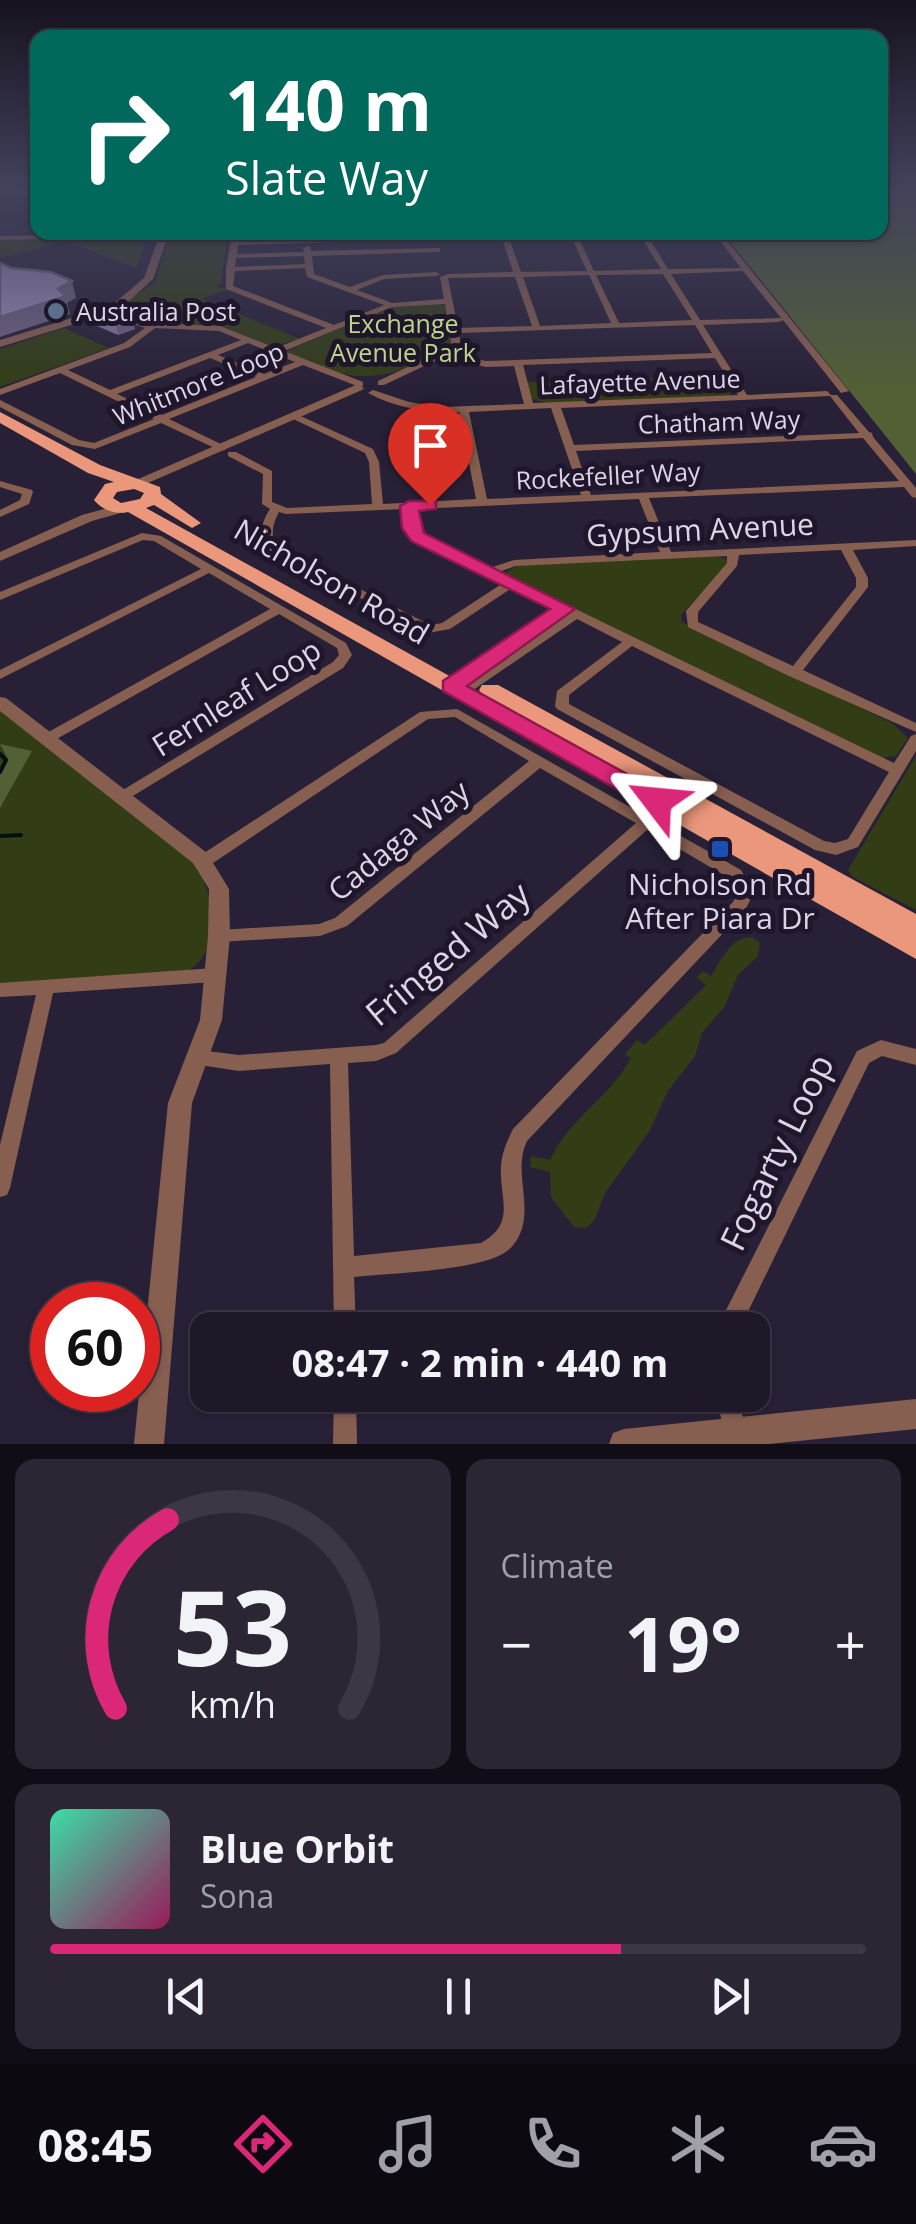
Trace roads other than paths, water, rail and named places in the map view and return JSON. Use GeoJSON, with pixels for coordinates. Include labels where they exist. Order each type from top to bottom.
{"type":"FeatureCollection","features":[{"type":"Feature","properties":{"kind":"main road","name":"Nicholson Road"},"geometry":{"type":"LineString","coordinates":[[0,417],[94,469],[129,496]]}},
{"type":"Feature","properties":{"kind":"main road","name":"Nicholson Road"},"geometry":{"type":"LineString","coordinates":[[0,430],[86,480],[175,513],[916,948]]}},
{"type":"Feature","properties":{"kind":"main road","name":"Nicholson Road"},"geometry":{"type":"LineString","coordinates":[[464,685],[916,927]]}},
{"type":"Feature","properties":{"kind":"street"},"geometry":{"type":"LineString","coordinates":[[0,343],[108,308],[142,279],[150,256]]}},
{"type":"Feature","properties":{"kind":"street"},"geometry":{"type":"LineString","coordinates":[[232,256],[230,287],[334,328]]}},
{"type":"Feature","properties":{"kind":"street"},"geometry":{"type":"LineString","coordinates":[[307,256],[311,276],[391,305]]}},
{"type":"Feature","properties":{"kind":"street"},"geometry":{"type":"LineString","coordinates":[[0,557],[227,451],[447,356],[457,348],[456,331],[439,256]]}},
{"type":"Feature","properties":{"kind":"street"},"geometry":{"type":"LineString","coordinates":[[512,256],[537,328]]}},
{"type":"Feature","properties":{"kind":"street"},"geometry":{"type":"LineString","coordinates":[[584,256],[616,326]]}},
{"type":"Feature","properties":{"kind":"street"},"geometry":{"type":"LineString","coordinates":[[657,256],[744,397]]}},
{"type":"Feature","properties":{"kind":"street"},"geometry":{"type":"LineString","coordinates":[[729,256],[869,435],[913,483]]}},
{"type":"Feature","properties":{"kind":"street"},"geometry":{"type":"LineString","coordinates":[[732,256],[836,394],[913,483],[916,496]]}},
{"type":"Feature","properties":{"kind":"street"},"geometry":{"type":"LineString","coordinates":[[230,269],[306,266]]}},
{"type":"Feature","properties":{"kind":"street"},"geometry":{"type":"LineString","coordinates":[[349,290],[383,277],[736,266]]}},
{"type":"Feature","properties":{"kind":"street"},"geometry":{"type":"LineString","coordinates":[[276,351],[391,305],[449,301]]}},
{"type":"Feature","properties":{"kind":"street","name":"Lafayette Avenue"},"geometry":{"type":"LineString","coordinates":[[108,308],[157,326],[220,330],[414,407],[458,409],[836,394]]}},
{"type":"Feature","properties":{"kind":"street"},"geometry":{"type":"LineString","coordinates":[[456,331],[779,320]]}},
{"type":"Feature","properties":{"kind":"street"},"geometry":{"type":"LineString","coordinates":[[0,392],[127,346],[157,326]]}},
{"type":"Feature","properties":{"kind":"street"},"geometry":{"type":"LineString","coordinates":[[111,393],[249,340]]}},
{"type":"Feature","properties":{"kind":"street"},"geometry":{"type":"LineString","coordinates":[[211,355],[265,378]]}},
{"type":"Feature","properties":{"kind":"street"},"geometry":{"type":"LineString","coordinates":[[447,356],[474,364],[718,356]]}},
{"type":"Feature","properties":{"kind":"street","name":"Whitmore Loop"},"geometry":{"type":"LineString","coordinates":[[0,403],[85,446],[302,362]]}},
{"type":"Feature","properties":{"kind":"street"},"geometry":{"type":"LineString","coordinates":[[518,363],[529,406]]}},
{"type":"Feature","properties":{"kind":"street"},"geometry":{"type":"LineString","coordinates":[[61,370],[268,473],[267,502],[275,510],[268,520],[267,541],[272,548],[428,629],[446,626],[512,583]]}},
{"type":"Feature","properties":{"kind":"street"},"geometry":{"type":"LineString","coordinates":[[555,405],[587,498]]}},
{"type":"Feature","properties":{"kind":"street"},"geometry":{"type":"LineString","coordinates":[[458,409],[482,503]]}},
{"type":"Feature","properties":{"kind":"street"},"geometry":{"type":"LineString","coordinates":[[299,419],[369,451],[374,462],[378,507]]}},
{"type":"Feature","properties":{"kind":"street","name":"Chatham Way"},"geometry":{"type":"LineString","coordinates":[[570,448],[869,435]]}},
{"type":"Feature","properties":{"kind":"street"},"geometry":{"type":"LineString","coordinates":[[0,549],[227,451]]}},
{"type":"Feature","properties":{"kind":"street","name":"Rockefeller Way"},"geometry":{"type":"LineString","coordinates":[[275,510],[913,483]]}},
{"type":"Feature","properties":{"kind":"street"},"geometry":{"type":"LineString","coordinates":[[0,484],[28,492],[23,504],[0,514]]}},
{"type":"Feature","properties":{"kind":"street"},"geometry":{"type":"LineString","coordinates":[[643,496],[667,555]]}},
{"type":"Feature","properties":{"kind":"street"},"geometry":{"type":"LineString","coordinates":[[409,506],[411,528],[417,537],[897,770]]}},
{"type":"Feature","properties":{"kind":"street","name":"Fernleaf Loop"},"geometry":{"type":"LineString","coordinates":[[0,596],[142,536],[157,538],[342,646],[346,655],[338,665],[123,797]]}},
{"type":"Feature","properties":{"kind":"street","name":"Gypsum Avenue"},"geometry":{"type":"LineString","coordinates":[[490,572],[514,563],[916,543]]}},
{"type":"Feature","properties":{"kind":"street"},"geometry":{"type":"LineString","coordinates":[[794,673],[862,587],[862,578],[845,546]]}},
{"type":"Feature","properties":{"kind":"street"},"geometry":{"type":"LineString","coordinates":[[733,552],[734,564],[692,612],[692,624],[916,728]]}},
{"type":"Feature","properties":{"kind":"street"},"geometry":{"type":"LineString","coordinates":[[0,675],[209,569]]}},
{"type":"Feature","properties":{"kind":"street"},"geometry":{"type":"LineString","coordinates":[[48,738],[279,609]]}},
{"type":"Feature","properties":{"kind":"street"},"geometry":{"type":"LineString","coordinates":[[464,685],[570,612]]}},
{"type":"Feature","properties":{"kind":"street"},"geometry":{"type":"LineString","coordinates":[[631,641],[562,694],[562,706],[814,844],[836,849],[853,843],[916,739]]}},
{"type":"Feature","properties":{"kind":"street"},"geometry":{"type":"LineString","coordinates":[[0,702],[204,862],[219,889],[211,1020],[180,1103],[149,1444]]}},
{"type":"Feature","properties":{"kind":"street"},"geometry":{"type":"LineString","coordinates":[[204,862],[426,715],[457,713],[734,874],[744,885],[744,899],[520,1135],[510,1160],[514,1230],[503,1244],[483,1253],[344,1267]]}},
{"type":"Feature","properties":{"kind":"street","name":"Cadaga Way"},"geometry":{"type":"LineString","coordinates":[[219,936],[320,930],[341,922],[539,762]]}},
{"type":"Feature","properties":{"kind":"street","name":"Fringed Way"},"geometry":{"type":"LineString","coordinates":[[200,1058],[239,1063],[376,1053],[406,1039],[646,823]]}},
{"type":"Feature","properties":{"kind":"street"},"geometry":{"type":"LineString","coordinates":[[0,990],[214,976]]}},
{"type":"Feature","properties":{"kind":"street"},"geometry":{"type":"LineString","coordinates":[[0,1188],[46,987]]}},
{"type":"Feature","properties":{"kind":"street","name":"Fogarty Loop"},"geometry":{"type":"LineString","coordinates":[[736,1312],[863,1057],[881,1048],[916,1056]]}},
{"type":"Feature","properties":{"kind":"street"},"geometry":{"type":"LineString","coordinates":[[340,1056],[345,1312]]}},
{"type":"Feature","properties":{"kind":"street"},"geometry":{"type":"LineString","coordinates":[[345,1412],[345,1444]]}},
{"type":"Feature","properties":{"kind":"street"},"geometry":{"type":"LineString","coordinates":[[730,1412],[735,1432]]}},
{"type":"Feature","properties":{"kind":"street"},"geometry":{"type":"LineString","coordinates":[[624,1444],[916,1414]]}},
{"type":"Feature","properties":{"kind":"waterway"},"geometry":{"type":"LineString","coordinates":[[0,754],[6,760],[0,772]]}},
{"type":"Feature","properties":{"kind":"waterway"},"geometry":{"type":"LineString","coordinates":[[0,836],[21,835]]}},
{"type":"Feature","properties":{"kind":"place","name":"Australia Post"},"geometry":{"type":"Point","coordinates":[56,311]}},
{"type":"Feature","properties":{"kind":"place","name":"Nicholson Rd After Piara Dr"},"geometry":{"type":"Point","coordinates":[720,849]}},
{"type":"Feature","properties":{"kind":"park label","name":"Exchange Avenue Park"},"geometry":{"type":"Point","coordinates":[403,338]}}]}
